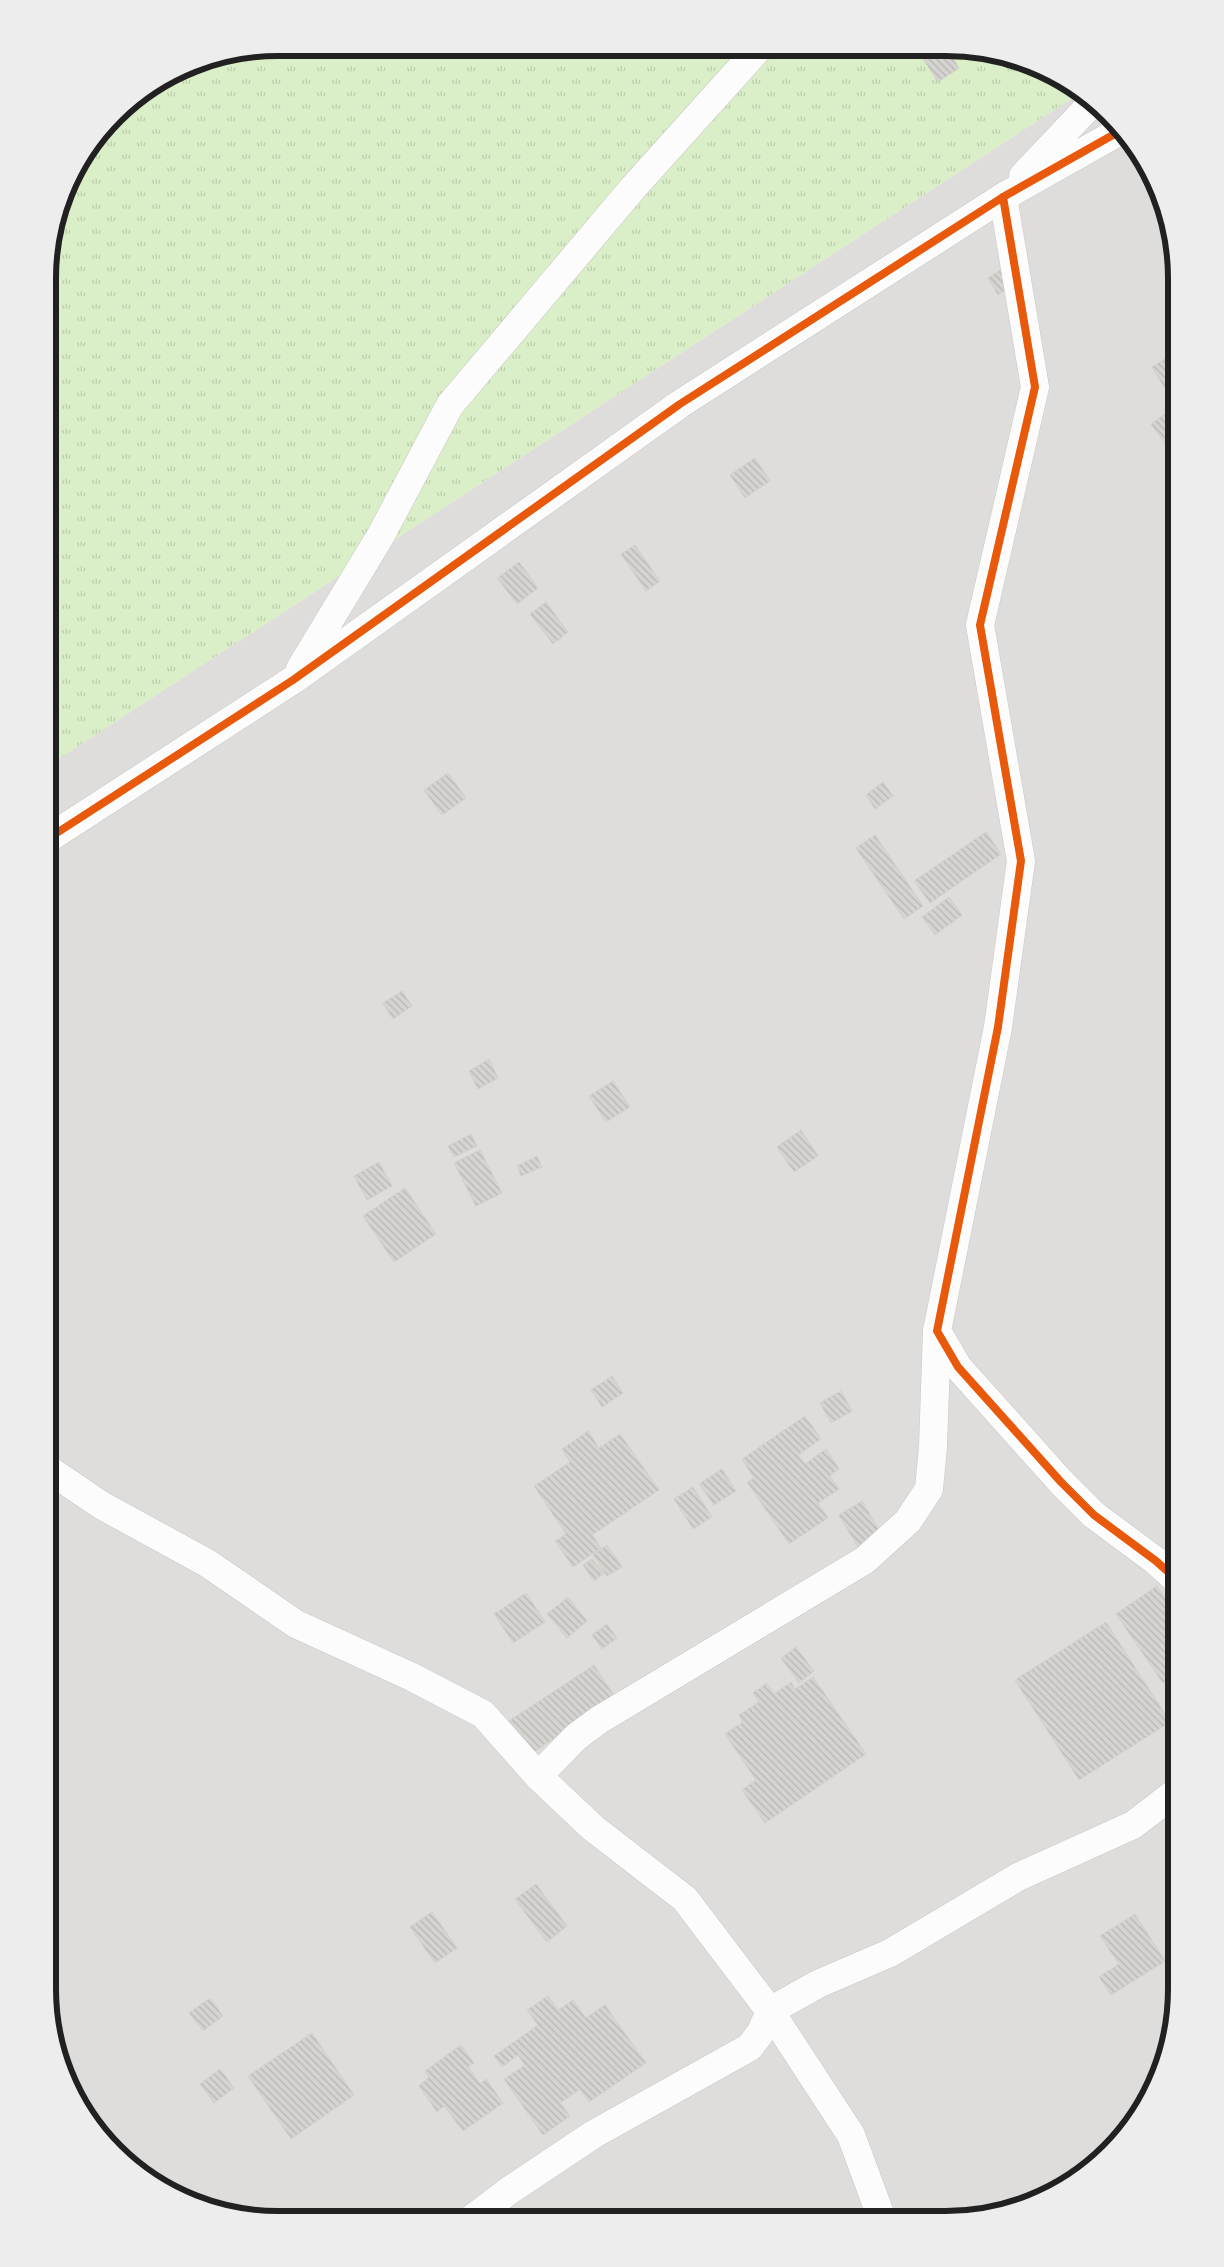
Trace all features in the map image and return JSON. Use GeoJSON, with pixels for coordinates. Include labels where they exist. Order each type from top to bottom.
{"type":"FeatureCollection","features":[{"type":"Feature","properties":{"kind":"street"},"geometry":{"type":"LineString","coordinates":[[293,680],[381,535],[450,404],[633,188],[753,56]]}},
{"type":"Feature","properties":{"kind":"street"},"geometry":{"type":"LineString","coordinates":[[1003,197],[1088,108]]}},
{"type":"Feature","properties":{"kind":"street"},"geometry":{"type":"LineString","coordinates":[[56,833],[293,680],[680,404],[1003,197],[1115,134]]}},
{"type":"Feature","properties":{"kind":"street"},"geometry":{"type":"LineString","coordinates":[[538,1776],[576,1737],[599,1720],[865,1560],[908,1522],[929,1489],[933,1446],[937,1331],[998,1027],[1021,861],[980,626],[1035,387],[1003,197]]}},
{"type":"Feature","properties":{"kind":"street"},"geometry":{"type":"LineString","coordinates":[[937,1331],[946,1350],[983,1398],[1061,1482],[1094,1515],[1168,1572]]}},
{"type":"Feature","properties":{"kind":"street"},"geometry":{"type":"LineString","coordinates":[[56,1474],[101,1505],[207,1563],[296,1624],[468,1705],[483,1714],[538,1776],[593,1828],[685,1899],[770,2011],[851,2135],[879,2211]]}},
{"type":"Feature","properties":{"kind":"street"},"geometry":{"type":"LineString","coordinates":[[482,2211],[510,2190],[594,2134],[750,2046],[762,2032],[770,2011],[818,1984],[890,1952],[1018,1877],[1133,1825],[1168,1798]]}},
{"type":"Feature","properties":{"kind":"shaded area"},"geometry":{"type":"Polygon","coordinates":[[[1074,97],[1103,121],[1122,143],[1145,180],[1156,207],[1166,250],[1168,279],[1168,1988],[1166,2017],[1160,2046],[1145,2087],[1113,2135],[1081,2165],[1044,2188],[1017,2199],[974,2209],[945,2211],[279,2211],[250,2209],[221,2203],[180,2188],[132,2156],[102,2124],[79,2087],[68,2060],[58,2017],[56,1988],[56,760],[1074,97]]]}},
{"type":"Feature","properties":{"kind":"green space"},"geometry":{"type":"Polygon","coordinates":[[[279,56],[945,56],[974,58],[1017,68],[1044,79],[1074,97],[56,760],[56,279],[58,250],[68,207],[86,167],[102,143],[121,121],[143,102],[167,86],[193,73],[221,64],[250,58],[279,56]]]}},
{"type":"Feature","properties":{"kind":"building"},"geometry":{"type":"Polygon","coordinates":[[[921,56],[952,56],[959,68],[938,82],[921,56]]]}},
{"type":"Feature","properties":{"kind":"building"},"geometry":{"type":"Polygon","coordinates":[[[1002,269],[1013,285],[998,295],[988,278],[1002,269]]]}},
{"type":"Feature","properties":{"kind":"building"},"geometry":{"type":"Polygon","coordinates":[[[1168,357],[1168,384],[1164,387],[1152,367],[1168,357]]]}},
{"type":"Feature","properties":{"kind":"building"},"geometry":{"type":"Polygon","coordinates":[[[1168,412],[1168,448],[1151,424],[1168,412]]]}},
{"type":"Feature","properties":{"kind":"building"},"geometry":{"type":"Polygon","coordinates":[[[755,458],[770,481],[745,498],[730,475],[755,458]]]}},
{"type":"Feature","properties":{"kind":"building"},"geometry":{"type":"Polygon","coordinates":[[[635,545],[660,581],[646,591],[621,554],[635,545]]]}},
{"type":"Feature","properties":{"kind":"building"},"geometry":{"type":"Polygon","coordinates":[[[519,562],[538,588],[517,604],[497,578],[519,562]]]}},
{"type":"Feature","properties":{"kind":"building"},"geometry":{"type":"Polygon","coordinates":[[[546,602],[568,632],[553,644],[530,614],[546,602]]]}},
{"type":"Feature","properties":{"kind":"building"},"geometry":{"type":"Polygon","coordinates":[[[448,773],[466,798],[442,815],[424,790],[448,773]]]}},
{"type":"Feature","properties":{"kind":"building"},"geometry":{"type":"Polygon","coordinates":[[[883,782],[893,796],[875,809],[866,795],[883,782]]]}},
{"type":"Feature","properties":{"kind":"building"},"geometry":{"type":"Polygon","coordinates":[[[986,832],[1001,854],[930,903],[914,881],[986,832]]]}},
{"type":"Feature","properties":{"kind":"building"},"geometry":{"type":"Polygon","coordinates":[[[875,835],[923,906],[904,919],[856,848],[875,835]]]}},
{"type":"Feature","properties":{"kind":"building"},"geometry":{"type":"Polygon","coordinates":[[[949,897],[962,915],[935,935],[922,917],[949,897]]]}},
{"type":"Feature","properties":{"kind":"building"},"geometry":{"type":"Polygon","coordinates":[[[402,991],[412,1006],[393,1019],[383,1003],[402,991]]]}},
{"type":"Feature","properties":{"kind":"building"},"geometry":{"type":"Polygon","coordinates":[[[489,1059],[498,1078],[478,1089],[469,1071],[489,1059]]]}},
{"type":"Feature","properties":{"kind":"building"},"geometry":{"type":"Polygon","coordinates":[[[613,1081],[630,1107],[606,1122],[589,1096],[613,1081]]]}},
{"type":"Feature","properties":{"kind":"building"},"geometry":{"type":"Polygon","coordinates":[[[801,1130],[818,1156],[794,1172],[777,1147],[801,1130]]]}},
{"type":"Feature","properties":{"kind":"building"},"geometry":{"type":"Polygon","coordinates":[[[471,1134],[477,1146],[454,1157],[448,1146],[471,1134]]]}},
{"type":"Feature","properties":{"kind":"building"},"geometry":{"type":"Polygon","coordinates":[[[480,1150],[502,1193],[476,1206],[454,1163],[480,1150]]]}},
{"type":"Feature","properties":{"kind":"building"},"geometry":{"type":"Polygon","coordinates":[[[537,1156],[542,1167],[521,1176],[517,1166],[537,1156]]]}},
{"type":"Feature","properties":{"kind":"building"},"geometry":{"type":"Polygon","coordinates":[[[379,1162],[392,1186],[367,1200],[354,1176],[379,1162]]]}},
{"type":"Feature","properties":{"kind":"building"},"geometry":{"type":"Polygon","coordinates":[[[405,1188],[436,1234],[394,1262],[363,1216],[405,1188]]]}},
{"type":"Feature","properties":{"kind":"building"},"geometry":{"type":"Polygon","coordinates":[[[612,1376],[623,1393],[602,1407],[591,1390],[612,1376]]]}},
{"type":"Feature","properties":{"kind":"building"},"geometry":{"type":"Polygon","coordinates":[[[841,1391],[852,1411],[831,1423],[820,1403],[841,1391]]]}},
{"type":"Feature","properties":{"kind":"building"},"geometry":{"type":"Polygon","coordinates":[[[805,1416],[821,1439],[798,1455],[805,1464],[826,1449],[839,1469],[830,1476],[839,1489],[818,1503],[828,1518],[789,1544],[747,1482],[754,1478],[742,1459],[805,1416]]]}},
{"type":"Feature","properties":{"kind":"building"},"geometry":{"type":"Polygon","coordinates":[[[588,1431],[599,1448],[620,1434],[659,1490],[592,1535],[601,1548],[573,1567],[555,1541],[566,1534],[534,1486],[570,1462],[562,1449],[588,1431]]]}},
{"type":"Feature","properties":{"kind":"building"},"geometry":{"type":"Polygon","coordinates":[[[722,1469],[736,1491],[714,1505],[699,1484],[722,1469]]]}},
{"type":"Feature","properties":{"kind":"building"},"geometry":{"type":"Polygon","coordinates":[[[693,1487],[712,1517],[693,1529],[674,1499],[693,1487]]]}},
{"type":"Feature","properties":{"kind":"building"},"geometry":{"type":"Polygon","coordinates":[[[862,1501],[882,1535],[859,1549],[839,1515],[862,1501]]]}},
{"type":"Feature","properties":{"kind":"building"},"geometry":{"type":"Polygon","coordinates":[[[607,1545],[622,1567],[607,1576],[593,1555],[607,1545]]]}},
{"type":"Feature","properties":{"kind":"building"},"geometry":{"type":"Polygon","coordinates":[[[592,1559],[604,1573],[594,1581],[583,1565],[592,1559]]]}},
{"type":"Feature","properties":{"kind":"building"},"geometry":{"type":"Polygon","coordinates":[[[1157,1586],[1168,1602],[1168,1680],[1163,1683],[1116,1614],[1157,1586]]]}},
{"type":"Feature","properties":{"kind":"building"},"geometry":{"type":"Polygon","coordinates":[[[526,1593],[545,1622],[513,1643],[494,1614],[526,1593]]]}},
{"type":"Feature","properties":{"kind":"building"},"geometry":{"type":"Polygon","coordinates":[[[568,1597],[587,1621],[567,1638],[547,1614],[568,1597]]]}},
{"type":"Feature","properties":{"kind":"building"},"geometry":{"type":"Polygon","coordinates":[[[1106,1622],[1168,1719],[1168,1723],[1079,1780],[1015,1680],[1106,1622]]]}},
{"type":"Feature","properties":{"kind":"building"},"geometry":{"type":"Polygon","coordinates":[[[607,1624],[617,1638],[602,1649],[592,1635],[607,1624]]]}},
{"type":"Feature","properties":{"kind":"building"},"geometry":{"type":"Polygon","coordinates":[[[796,1647],[814,1671],[799,1683],[781,1658],[796,1647]]]}},
{"type":"Feature","properties":{"kind":"building"},"geometry":{"type":"Polygon","coordinates":[[[594,1665],[615,1697],[531,1754],[509,1721],[594,1665]]]}},
{"type":"Feature","properties":{"kind":"building"},"geometry":{"type":"Polygon","coordinates":[[[813,1677],[866,1754],[765,1823],[742,1790],[756,1780],[725,1734],[743,1722],[739,1715],[759,1702],[753,1693],[767,1683],[774,1694],[791,1682],[795,1689],[813,1677]]]}},
{"type":"Feature","properties":{"kind":"building"},"geometry":{"type":"Polygon","coordinates":[[[536,1884],[567,1926],[547,1942],[515,1899],[536,1884]]]}},
{"type":"Feature","properties":{"kind":"building"},"geometry":{"type":"Polygon","coordinates":[[[432,1912],[457,1948],[435,1963],[410,1927],[432,1912]]]}},
{"type":"Feature","properties":{"kind":"building"},"geometry":{"type":"Polygon","coordinates":[[[1135,1914],[1165,1961],[1111,1995],[1099,1977],[1119,1964],[1100,1936],[1135,1914]]]}},
{"type":"Feature","properties":{"kind":"building"},"geometry":{"type":"Polygon","coordinates":[[[548,1996],[558,2010],[573,2000],[586,2018],[605,2005],[646,2063],[589,2102],[580,2089],[560,2103],[570,2116],[543,2135],[504,2079],[525,2065],[518,2055],[502,2067],[494,2056],[538,2025],[527,2010],[548,1996]]]}},
{"type":"Feature","properties":{"kind":"building"},"geometry":{"type":"Polygon","coordinates":[[[210,1998],[223,2016],[203,2031],[189,2013],[210,1998]]]}},
{"type":"Feature","properties":{"kind":"building"},"geometry":{"type":"Polygon","coordinates":[[[312,2033],[354,2095],[291,2139],[248,2076],[312,2033]]]}},
{"type":"Feature","properties":{"kind":"building"},"geometry":{"type":"Polygon","coordinates":[[[461,2045],[474,2063],[468,2067],[480,2084],[486,2079],[503,2103],[463,2131],[444,2106],[437,2112],[419,2086],[429,2077],[425,2071],[461,2045]]]}},
{"type":"Feature","properties":{"kind":"building"},"geometry":{"type":"Polygon","coordinates":[[[220,2069],[234,2088],[214,2103],[200,2084],[220,2069]]]}},
{"type":"Feature","properties":{"kind":"cycle path"},"geometry":{"type":"LineString","coordinates":[[56,833],[293,680],[680,404],[1003,197],[1115,134]]}},
{"type":"Feature","properties":{"kind":"cycle path"},"geometry":{"type":"LineString","coordinates":[[1003,197],[1035,387],[980,625],[1021,861],[998,1027],[937,1331],[958,1367],[1061,1482],[1094,1515],[1168,1572]]}}]}
